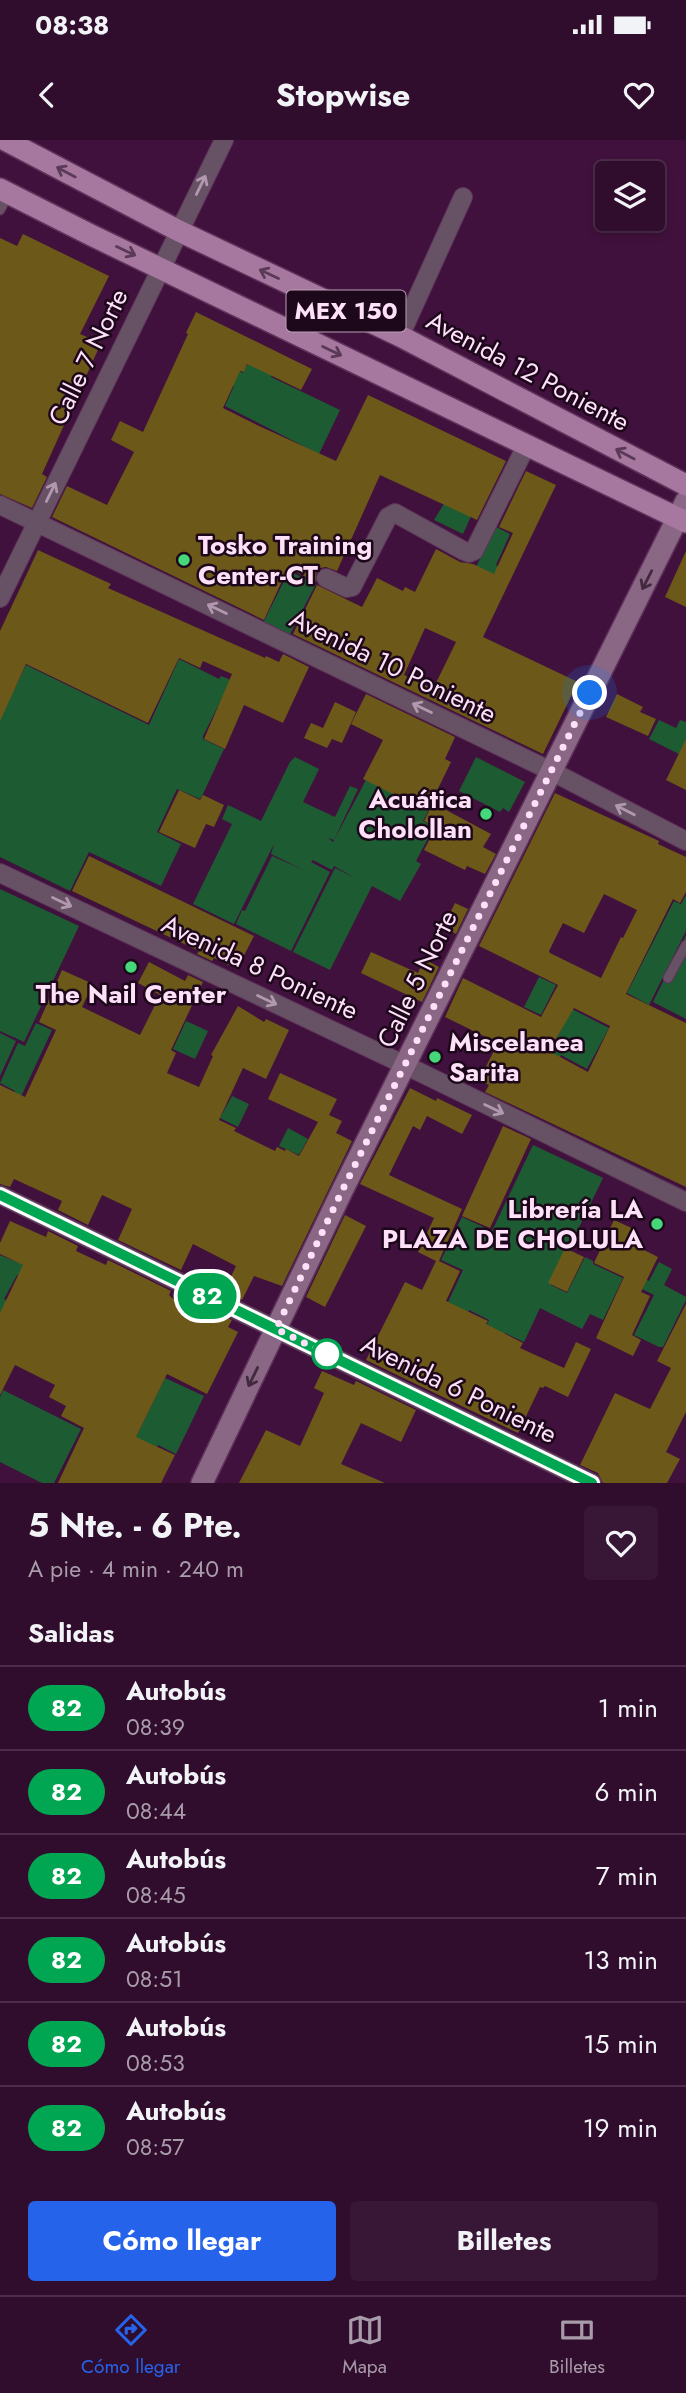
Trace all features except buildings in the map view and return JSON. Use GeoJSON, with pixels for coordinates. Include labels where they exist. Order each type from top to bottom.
{"type":"FeatureCollection","features":[{"type":"Feature","properties":{"kind":"main road","name":"Avenida 12 Poniente"},"geometry":{"type":"LineString","coordinates":[[5,140],[179,231],[400,336],[686,485]]}},
{"type":"Feature","properties":{"kind":"main road","name":"MEX 150"},"geometry":{"type":"LineString","coordinates":[[3,197],[161,267],[526,446],[683,514]]}},
{"type":"Feature","properties":{"kind":"street","name":"Calle 7 Norte"},"geometry":{"type":"LineString","coordinates":[[0,598],[223,140]]}},
{"type":"Feature","properties":{"kind":"street"},"geometry":{"type":"LineString","coordinates":[[400,336],[463,197]]}},
{"type":"Feature","properties":{"kind":"street"},"geometry":{"type":"LineString","coordinates":[[326,578],[347,588],[352,587],[388,517],[395,513],[464,551],[474,551],[526,446]]}},
{"type":"Feature","properties":{"kind":"street","name":"Avenida 10 Poniente"},"geometry":{"type":"LineString","coordinates":[[0,505],[551,771],[686,841]]}},
{"type":"Feature","properties":{"kind":"street","name":"Calle 5 Norte"},"geometry":{"type":"LineString","coordinates":[[202,1483],[405,1065],[683,514]]}},
{"type":"Feature","properties":{"kind":"street","name":"Avenida 8 Poniente"},"geometry":{"type":"LineString","coordinates":[[0,873],[686,1202]]}},
{"type":"Feature","properties":{"kind":"street","name":"Avenida 6 Poniente"},"geometry":{"type":"LineString","coordinates":[[0,1195],[592,1483]]}},
{"type":"Feature","properties":{"kind":"lane"},"geometry":{"type":"LineString","coordinates":[[668,978],[686,945]]}},
{"type":"Feature","properties":{"kind":"green space"},"geometry":{"type":"Polygon","coordinates":[[[257,345],[276,365],[271,377],[340,410],[319,454],[225,406],[234,386],[213,376],[233,368],[243,373],[257,345]]]}},
{"type":"Feature","properties":{"kind":"green space"},"geometry":{"type":"Polygon","coordinates":[[[445,502],[472,514],[463,534],[434,520],[445,502]]]}},
{"type":"Feature","properties":{"kind":"green space"},"geometry":{"type":"Polygon","coordinates":[[[496,527],[510,534],[496,565],[512,574],[508,582],[476,567],[496,527]]]}},
{"type":"Feature","properties":{"kind":"green space"},"geometry":{"type":"Polygon","coordinates":[[[289,571],[316,584],[289,636],[263,623],[289,571]]]}},
{"type":"Feature","properties":{"kind":"green space"},"geometry":{"type":"Polygon","coordinates":[[[179,659],[219,679],[221,676],[231,680],[203,736],[203,739],[224,749],[203,794],[200,799],[177,789],[157,832],[181,844],[161,886],[89,852],[70,891],[0,857],[0,696],[9,700],[26,665],[149,725],[179,659]]]}},
{"type":"Feature","properties":{"kind":"green space"},"geometry":{"type":"Polygon","coordinates":[[[659,720],[676,728],[680,720],[686,722],[686,751],[683,756],[649,739],[659,720]]]}},
{"type":"Feature","properties":{"kind":"green space"},"geometry":{"type":"Polygon","coordinates":[[[295,757],[319,769],[303,802],[335,817],[350,786],[358,789],[334,840],[328,838],[333,842],[366,780],[417,794],[433,802],[423,821],[434,827],[416,861],[421,864],[400,901],[372,886],[330,970],[293,952],[335,868],[355,878],[334,866],[332,870],[313,860],[311,862],[330,872],[291,951],[236,924],[272,856],[304,870],[271,854],[274,844],[234,924],[193,904],[232,824],[222,819],[228,805],[261,821],[295,757]]]}},
{"type":"Feature","properties":{"kind":"green space"},"geometry":{"type":"Polygon","coordinates":[[[476,757],[525,782],[509,812],[503,808],[500,812],[459,791],[476,757]]]}},
{"type":"Feature","properties":{"kind":"green space"},"geometry":{"type":"Polygon","coordinates":[[[0,889],[79,926],[24,1042],[0,1031],[0,889]]]}},
{"type":"Feature","properties":{"kind":"green space"},"geometry":{"type":"Polygon","coordinates":[[[686,895],[686,931],[649,1005],[627,993],[674,901],[681,904],[686,895]]]}},
{"type":"Feature","properties":{"kind":"green space"},"geometry":{"type":"Polygon","coordinates":[[[686,935],[686,1019],[653,1002],[686,935]]]}},
{"type":"Feature","properties":{"kind":"green space"},"geometry":{"type":"Polygon","coordinates":[[[539,977],[556,985],[541,1015],[524,1007],[539,977]]]}},
{"type":"Feature","properties":{"kind":"green space"},"geometry":{"type":"Polygon","coordinates":[[[572,1009],[609,1028],[587,1069],[561,1055],[538,1098],[528,1092],[572,1009]]]}},
{"type":"Feature","properties":{"kind":"green space"},"geometry":{"type":"Polygon","coordinates":[[[186,1021],[208,1031],[195,1059],[173,1049],[186,1021]]]}},
{"type":"Feature","properties":{"kind":"green space"},"geometry":{"type":"Polygon","coordinates":[[[36,1023],[52,1030],[0,1142],[0,1122],[15,1091],[0,1083],[18,1043],[25,1046],[36,1023]]]}},
{"type":"Feature","properties":{"kind":"green space"},"geometry":{"type":"Polygon","coordinates":[[[0,1033],[16,1041],[0,1076],[0,1033]]]}},
{"type":"Feature","properties":{"kind":"green space"},"geometry":{"type":"Polygon","coordinates":[[[232,1096],[249,1104],[238,1127],[220,1118],[232,1096]]]}},
{"type":"Feature","properties":{"kind":"green space"},"geometry":{"type":"Polygon","coordinates":[[[288,1128],[308,1139],[299,1155],[279,1146],[288,1128]]]}},
{"type":"Feature","properties":{"kind":"green space"},"geometry":{"type":"Polygon","coordinates":[[[533,1145],[603,1178],[551,1285],[567,1293],[585,1257],[593,1261],[593,1264],[623,1278],[603,1320],[590,1314],[582,1329],[540,1308],[524,1342],[505,1333],[496,1350],[479,1341],[489,1320],[469,1310],[462,1325],[442,1315],[463,1270],[441,1260],[462,1217],[492,1231],[533,1145]]]}},
{"type":"Feature","properties":{"kind":"green space"},"geometry":{"type":"Polygon","coordinates":[[[0,1255],[36,1270],[31,1282],[17,1275],[4,1299],[19,1307],[0,1320],[0,1255]]]}},
{"type":"Feature","properties":{"kind":"green space"},"geometry":{"type":"Polygon","coordinates":[[[659,1262],[672,1269],[664,1285],[686,1297],[663,1347],[634,1335],[654,1295],[624,1280],[633,1273],[649,1281],[659,1262]]]}},
{"type":"Feature","properties":{"kind":"green space"},"geometry":{"type":"Polygon","coordinates":[[[165,1378],[204,1396],[176,1454],[158,1445],[150,1461],[129,1451],[165,1378]]]}},
{"type":"Feature","properties":{"kind":"green space"},"geometry":{"type":"Polygon","coordinates":[[[3,1390],[81,1429],[54,1483],[42,1483],[0,1462],[0,1397],[3,1390]]]}},
{"type":"Feature","properties":{"kind":"bus line","name":"82"},"geometry":{"type":"LineString","coordinates":[[0,1195],[592,1483]]}},
{"type":"Feature","properties":{"kind":"place","name":"Tosko Training Center-CT"},"geometry":{"type":"Point","coordinates":[184,560]}},
{"type":"Feature","properties":{"kind":"place","name":"Acuática Cholollan"},"geometry":{"type":"Point","coordinates":[486,814]}},
{"type":"Feature","properties":{"kind":"place","name":"The Nail Center"},"geometry":{"type":"Point","coordinates":[131,967]}},
{"type":"Feature","properties":{"kind":"place","name":"Miscelanea Sarita"},"geometry":{"type":"Point","coordinates":[435,1057]}},
{"type":"Feature","properties":{"kind":"place","name":"Librería LA PLAZA DE CHOLULA"},"geometry":{"type":"Point","coordinates":[657,1224]}},
{"type":"Feature","properties":{"kind":"route"},"geometry":{"type":"LineString","coordinates":[[327,1354],[276,1329],[590,693]]}}]}
